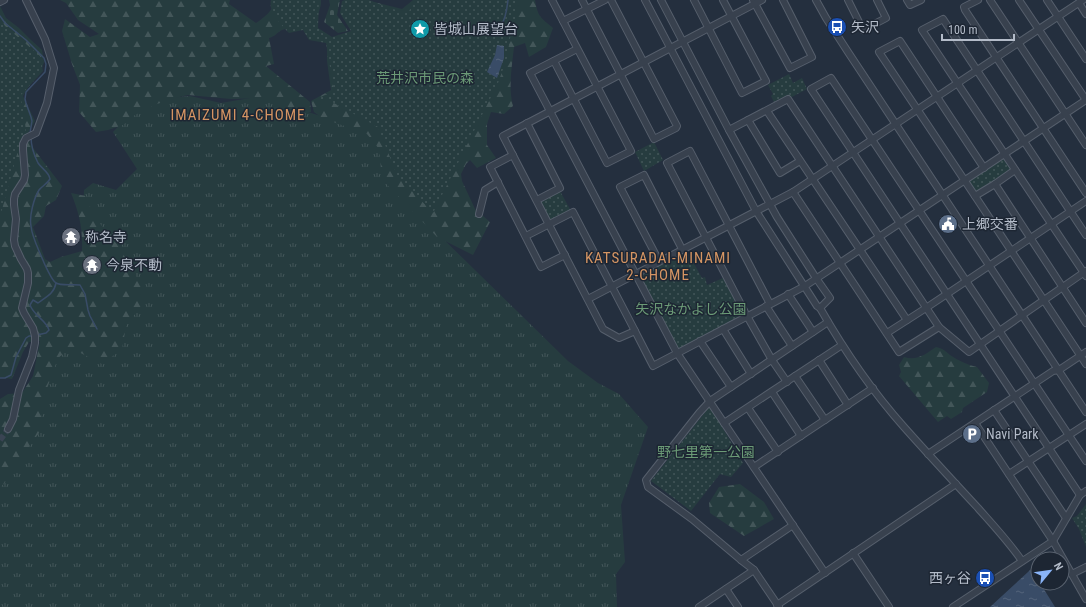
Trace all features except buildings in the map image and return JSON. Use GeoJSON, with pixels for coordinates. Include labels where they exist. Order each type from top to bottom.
{"type":"FeatureCollection","features":[{"type":"Feature","properties":{"kind":"street"},"geometry":{"type":"LineString","coordinates":[[0,2],[4,0]]}},
{"type":"Feature","properties":{"kind":"street"},"geometry":{"type":"LineString","coordinates":[[8,429],[13,419],[19,390],[32,357],[35,343],[33,328],[22,308],[28,283],[28,273],[15,246],[14,240],[16,219],[14,199],[26,175],[23,144],[26,138],[36,133],[48,103],[54,68],[45,39],[26,0]]}},
{"type":"Feature","properties":{"kind":"street"},"geometry":{"type":"LineString","coordinates":[[552,0],[631,151],[607,163],[554,61]]}},
{"type":"Feature","properties":{"kind":"street"},"geometry":{"type":"LineString","coordinates":[[582,0],[654,139],[676,128],[677,126],[611,0]]}},
{"type":"Feature","properties":{"kind":"street"},"geometry":{"type":"LineString","coordinates":[[563,21],[605,0]]}},
{"type":"Feature","properties":{"kind":"street"},"geometry":{"type":"LineString","coordinates":[[645,0],[756,211],[817,306],[820,308],[842,345],[893,414],[999,531],[1022,562]]}},
{"type":"Feature","properties":{"kind":"street"},"geometry":{"type":"LineString","coordinates":[[661,0],[769,204],[830,298],[820,308]]}},
{"type":"Feature","properties":{"kind":"street"},"geometry":{"type":"LineString","coordinates":[[694,0],[742,93],[766,81],[724,0]]}},
{"type":"Feature","properties":{"kind":"street"},"geometry":{"type":"LineString","coordinates":[[635,331],[619,338],[603,329],[503,136],[732,16],[754,2],[762,0]]}},
{"type":"Feature","properties":{"kind":"street"},"geometry":{"type":"LineString","coordinates":[[754,2],[790,68],[812,56],[783,0]]}},
{"type":"Feature","properties":{"kind":"street"},"geometry":{"type":"LineString","coordinates":[[816,0],[826,18],[1086,412]]}},
{"type":"Feature","properties":{"kind":"street"},"geometry":{"type":"LineString","coordinates":[[848,0],[863,30],[886,18],[877,0]]}},
{"type":"Feature","properties":{"kind":"street"},"geometry":{"type":"LineString","coordinates":[[907,0],[910,5],[921,0]]}},
{"type":"Feature","properties":{"kind":"street"},"geometry":{"type":"LineString","coordinates":[[978,0],[964,7],[965,10],[1086,193]]}},
{"type":"Feature","properties":{"kind":"street"},"geometry":{"type":"LineString","coordinates":[[990,0],[1086,145]]}},
{"type":"Feature","properties":{"kind":"street"},"geometry":{"type":"LineString","coordinates":[[526,236],[573,212],[653,366],[804,286],[920,211],[1086,100],[1019,0]]}},
{"type":"Feature","properties":{"kind":"street"},"geometry":{"type":"LineString","coordinates":[[1047,0],[1086,59]]}},
{"type":"Feature","properties":{"kind":"street"},"geometry":{"type":"LineString","coordinates":[[588,299],[793,192],[1081,1],[1086,14]]}},
{"type":"Feature","properties":{"kind":"street"},"geometry":{"type":"LineString","coordinates":[[729,130],[788,100],[938,327],[969,352],[1044,300],[1085,274],[922,30],[943,19],[1086,235]]}},
{"type":"Feature","properties":{"kind":"street"},"geometry":{"type":"LineString","coordinates":[[984,168],[900,41],[879,52],[1044,300],[1083,354],[1086,364]]}},
{"type":"Feature","properties":{"kind":"street"},"geometry":{"type":"LineString","coordinates":[[578,49],[530,73],[677,353],[825,572]]}},
{"type":"Feature","properties":{"kind":"street"},"geometry":{"type":"LineString","coordinates":[[1080,495],[811,89],[831,78],[1086,461]]}},
{"type":"Feature","properties":{"kind":"street"},"geometry":{"type":"LineString","coordinates":[[767,110],[907,320]]}},
{"type":"Feature","properties":{"kind":"street"},"geometry":{"type":"LineString","coordinates":[[748,120],[780,173],[800,161]]}},
{"type":"Feature","properties":{"kind":"street"},"geometry":{"type":"LineString","coordinates":[[527,124],[560,188],[537,200]]}},
{"type":"Feature","properties":{"kind":"street"},"geometry":{"type":"LineString","coordinates":[[787,382],[772,360],[747,316],[667,163],[690,150],[768,305],[792,346]]}},
{"type":"Feature","properties":{"kind":"street"},"geometry":{"type":"LineString","coordinates":[[513,155],[490,167],[541,267],[565,255]]}},
{"type":"Feature","properties":{"kind":"street"},"geometry":{"type":"LineString","coordinates":[[975,196],[1015,170]]}},
{"type":"Feature","properties":{"kind":"street"},"geometry":{"type":"LineString","coordinates":[[659,261],[620,187],[644,175],[682,249]]}},
{"type":"Feature","properties":{"kind":"street"},"geometry":{"type":"LineString","coordinates":[[479,214],[485,190],[498,182]]}},
{"type":"Feature","properties":{"kind":"street"},"geometry":{"type":"LineString","coordinates":[[995,184],[1086,323]]}},
{"type":"Feature","properties":{"kind":"street"},"geometry":{"type":"LineString","coordinates":[[793,192],[899,352],[938,327]]}},
{"type":"Feature","properties":{"kind":"street"},"geometry":{"type":"LineString","coordinates":[[886,332],[926,308],[946,293],[1086,201]]}},
{"type":"Feature","properties":{"kind":"street"},"geometry":{"type":"LineString","coordinates":[[788,294],[813,332]]}},
{"type":"Feature","properties":{"kind":"street"},"geometry":{"type":"LineString","coordinates":[[828,322],[710,401],[646,480],[648,487],[692,519],[754,570],[778,606],[825,572],[956,484]]}},
{"type":"Feature","properties":{"kind":"street"},"geometry":{"type":"LineString","coordinates":[[723,329],[751,374]]}},
{"type":"Feature","properties":{"kind":"street"},"geometry":{"type":"LineString","coordinates":[[700,341],[731,387]]}},
{"type":"Feature","properties":{"kind":"street"},"geometry":{"type":"LineString","coordinates":[[724,423],[842,345]]}},
{"type":"Feature","properties":{"kind":"street"},"geometry":{"type":"LineString","coordinates":[[928,454],[1034,383],[1053,371],[1059,370],[1083,354]]}},
{"type":"Feature","properties":{"kind":"street"},"geometry":{"type":"LineString","coordinates":[[819,360],[848,405]]}},
{"type":"Feature","properties":{"kind":"street"},"geometry":{"type":"LineString","coordinates":[[795,376],[825,420]]}},
{"type":"Feature","properties":{"kind":"street"},"geometry":{"type":"LineString","coordinates":[[754,467],[873,388]]}},
{"type":"Feature","properties":{"kind":"street"},"geometry":{"type":"LineString","coordinates":[[772,392],[801,436]]}},
{"type":"Feature","properties":{"kind":"street"},"geometry":{"type":"LineString","coordinates":[[748,408],[778,452]]}},
{"type":"Feature","properties":{"kind":"street"},"geometry":{"type":"LineString","coordinates":[[994,410],[1066,518]]}},
{"type":"Feature","properties":{"kind":"street"},"geometry":{"type":"LineString","coordinates":[[975,423],[1053,541],[1086,599]]}},
{"type":"Feature","properties":{"kind":"street"},"geometry":{"type":"LineString","coordinates":[[1009,474],[1086,424]]}},
{"type":"Feature","properties":{"kind":"street"},"geometry":{"type":"LineString","coordinates":[[955,606],[1053,541],[1080,495],[1086,491]]}},
{"type":"Feature","properties":{"kind":"street"},"geometry":{"type":"LineString","coordinates":[[741,560],[793,525]]}},
{"type":"Feature","properties":{"kind":"street"},"geometry":{"type":"LineString","coordinates":[[853,553],[889,607]]}},
{"type":"Feature","properties":{"kind":"street"},"geometry":{"type":"LineString","coordinates":[[1072,574],[1086,567]]}},
{"type":"Feature","properties":{"kind":"street"},"geometry":{"type":"LineString","coordinates":[[699,607],[754,570]]}},
{"type":"Feature","properties":{"kind":"street"},"geometry":{"type":"LineString","coordinates":[[726,588],[738,607]]}},
{"type":"Feature","properties":{"kind":"green space"},"geometry":{"type":"Polygon","coordinates":[[[60,0],[230,0],[229,4],[256,23],[271,10],[274,0],[321,0],[315,27],[286,29],[269,38],[274,64],[266,66],[310,102],[311,112],[305,113],[263,98],[231,99],[188,95],[157,104],[135,115],[123,125],[96,132],[79,112],[80,85],[62,31],[65,19],[90,37],[99,34],[78,20],[66,3],[60,0]]]}},
{"type":"Feature","properties":{"kind":"green space","name":"荒井沢市民の森"},"geometry":{"type":"Polygon","coordinates":[[[271,0],[319,0],[318,28],[332,37],[351,31],[340,13],[342,1],[345,0],[369,0],[389,8],[408,13],[415,0],[515,0],[517,6],[516,23],[510,38],[507,58],[498,83],[433,213],[397,175],[378,127],[330,101],[316,99],[334,91],[326,43],[309,40],[303,30],[289,33],[274,14],[271,0]]]}},
{"type":"Feature","properties":{"kind":"green space"},"geometry":{"type":"Polygon","coordinates":[[[329,0],[340,0],[337,15],[348,31],[338,33],[324,22],[330,5],[329,0]]]}},
{"type":"Feature","properties":{"kind":"green space","name":"荒井沢市民の森"},"geometry":{"type":"Polygon","coordinates":[[[366,0],[402,9],[413,0],[535,0],[540,16],[553,28],[546,47],[529,57],[525,43],[514,47],[511,69],[513,106],[504,114],[491,112],[487,124],[487,145],[496,158],[477,168],[470,160],[466,164],[461,174],[462,181],[475,209],[490,222],[473,255],[437,237],[382,179],[379,149],[367,134],[322,118],[314,112],[311,101],[331,90],[327,61],[327,43],[366,60],[366,0]]]}},
{"type":"Feature","properties":{"kind":"green space"},"geometry":{"type":"Polygon","coordinates":[[[0,6],[6,18],[42,50],[44,62],[41,71],[0,42],[0,6]]]}},
{"type":"Feature","properties":{"kind":"green space"},"geometry":{"type":"Polygon","coordinates":[[[0,18],[5,26],[40,56],[43,71],[20,96],[24,111],[26,133],[19,147],[0,217],[0,18]]]}},
{"type":"Feature","properties":{"kind":"green space"},"geometry":{"type":"Polygon","coordinates":[[[789,74],[793,83],[802,78],[807,89],[788,99],[786,96],[774,102],[771,96],[773,94],[768,85],[789,74]]]}},
{"type":"Feature","properties":{"kind":"green space"},"geometry":{"type":"Polygon","coordinates":[[[0,79],[29,86],[23,96],[35,121],[28,133],[30,144],[62,186],[56,200],[46,206],[44,216],[33,227],[45,259],[50,262],[82,251],[80,221],[71,193],[86,196],[89,205],[101,225],[119,247],[144,290],[140,310],[127,321],[122,349],[102,364],[71,348],[58,358],[45,394],[39,433],[9,478],[0,488],[0,399],[8,394],[22,393],[33,376],[40,341],[29,342],[23,352],[12,379],[0,377],[0,79]]]}},
{"type":"Feature","properties":{"kind":"green space"},"geometry":{"type":"Polygon","coordinates":[[[190,96],[221,103],[262,96],[368,133],[380,148],[385,182],[568,361],[598,383],[619,394],[648,427],[621,505],[625,562],[616,574],[617,607],[0,607],[0,477],[49,365],[85,320],[84,190],[93,183],[116,190],[137,169],[113,132],[129,115],[157,99],[190,96]]]}},
{"type":"Feature","properties":{"kind":"green space"},"geometry":{"type":"Polygon","coordinates":[[[654,142],[663,160],[644,171],[635,152],[654,142]]]}},
{"type":"Feature","properties":{"kind":"green space"},"geometry":{"type":"Polygon","coordinates":[[[1004,157],[1013,170],[976,193],[969,181],[1004,157]]]}},
{"type":"Feature","properties":{"kind":"green space"},"geometry":{"type":"Polygon","coordinates":[[[560,191],[571,211],[550,221],[540,202],[560,191]]]}},
{"type":"Feature","properties":{"kind":"green space","name":"矢沢なかよし公園"},"geometry":{"type":"Polygon","coordinates":[[[687,251],[702,278],[705,277],[707,285],[723,278],[742,316],[678,349],[640,276],[687,251]]]}},
{"type":"Feature","properties":{"kind":"green space"},"geometry":{"type":"Polygon","coordinates":[[[936,347],[943,349],[960,361],[977,367],[989,383],[987,392],[963,408],[962,412],[951,419],[947,416],[938,422],[899,376],[901,372],[899,365],[904,357],[917,357],[936,347]]]}},
{"type":"Feature","properties":{"kind":"green space","name":"野七里第一公園"},"geometry":{"type":"Polygon","coordinates":[[[710,406],[743,463],[731,477],[720,474],[691,511],[651,481],[710,406]]]}},
{"type":"Feature","properties":{"kind":"green space"},"geometry":{"type":"Polygon","coordinates":[[[740,484],[764,502],[774,519],[744,536],[710,513],[709,503],[719,487],[740,484]]]}},
{"type":"Feature","properties":{"kind":"green space"},"geometry":{"type":"Polygon","coordinates":[[[1086,504],[1086,547],[1079,529],[1072,518],[1077,516],[1086,504]]]}},
{"type":"Feature","properties":{"kind":"water"},"geometry":{"type":"Polygon","coordinates":[[[497,45],[504,46],[504,58],[497,78],[487,72],[495,55],[497,45]]]}},
{"type":"Feature","properties":{"kind":"water"},"geometry":{"type":"Polygon","coordinates":[[[1030,570],[1030,591],[1045,591],[1055,607],[990,607],[1030,570]]]}},
{"type":"Feature","properties":{"kind":"waterway"},"geometry":{"type":"LineString","coordinates":[[506,30],[501,25],[507,10],[508,0]]}},
{"type":"Feature","properties":{"kind":"waterway"},"geometry":{"type":"LineString","coordinates":[[0,16],[5,23],[26,40],[44,58],[46,64],[45,72],[26,92],[25,99],[32,121],[30,133]]}},
{"type":"Feature","properties":{"kind":"waterway"},"geometry":{"type":"LineString","coordinates":[[31,137],[32,147],[38,163],[48,174],[50,179],[39,190],[32,207],[31,222],[34,238],[46,268],[54,282],[80,285],[85,294],[90,316],[97,329]]}},
{"type":"Feature","properties":{"kind":"waterway"},"geometry":{"type":"LineString","coordinates":[[37,335],[46,333],[49,330],[30,305],[33,300],[38,303],[49,295],[56,283]]}},
{"type":"Feature","properties":{"kind":"waterway"},"geometry":{"type":"LineString","coordinates":[[0,378],[5,378],[11,375],[16,357],[26,338],[33,336]]}},
{"type":"Feature","properties":{"kind":"tunnel"},"geometry":{"type":"LineString","coordinates":[[0,440],[8,429]]}},
{"type":"Feature","properties":{"kind":"place","name":"矢沢"},"geometry":{"type":"Point","coordinates":[837,27]}},
{"type":"Feature","properties":{"kind":"place","name":"皆城山展望台"},"geometry":{"type":"Point","coordinates":[420,29]}},
{"type":"Feature","properties":{"kind":"place","name":"上郷交番"},"geometry":{"type":"Point","coordinates":[948,224]}},
{"type":"Feature","properties":{"kind":"place","name":"称名寺"},"geometry":{"type":"Point","coordinates":[71,237]}},
{"type":"Feature","properties":{"kind":"place","name":"今泉不動"},"geometry":{"type":"Point","coordinates":[92,265]}},
{"type":"Feature","properties":{"kind":"place","name":"Navi Park"},"geometry":{"type":"Point","coordinates":[972,434]}},
{"type":"Feature","properties":{"kind":"place","name":"西ヶ谷"},"geometry":{"type":"Point","coordinates":[985,578]}},
{"type":"Feature","properties":{"kind":"district","name":"IMAIZUMI 4-CHOME"},"geometry":{"type":"Point","coordinates":[238,115]}},
{"type":"Feature","properties":{"kind":"district","name":"KATSURADAI-MINAMI 2-CHOME"},"geometry":{"type":"Point","coordinates":[658,266]}}]}
